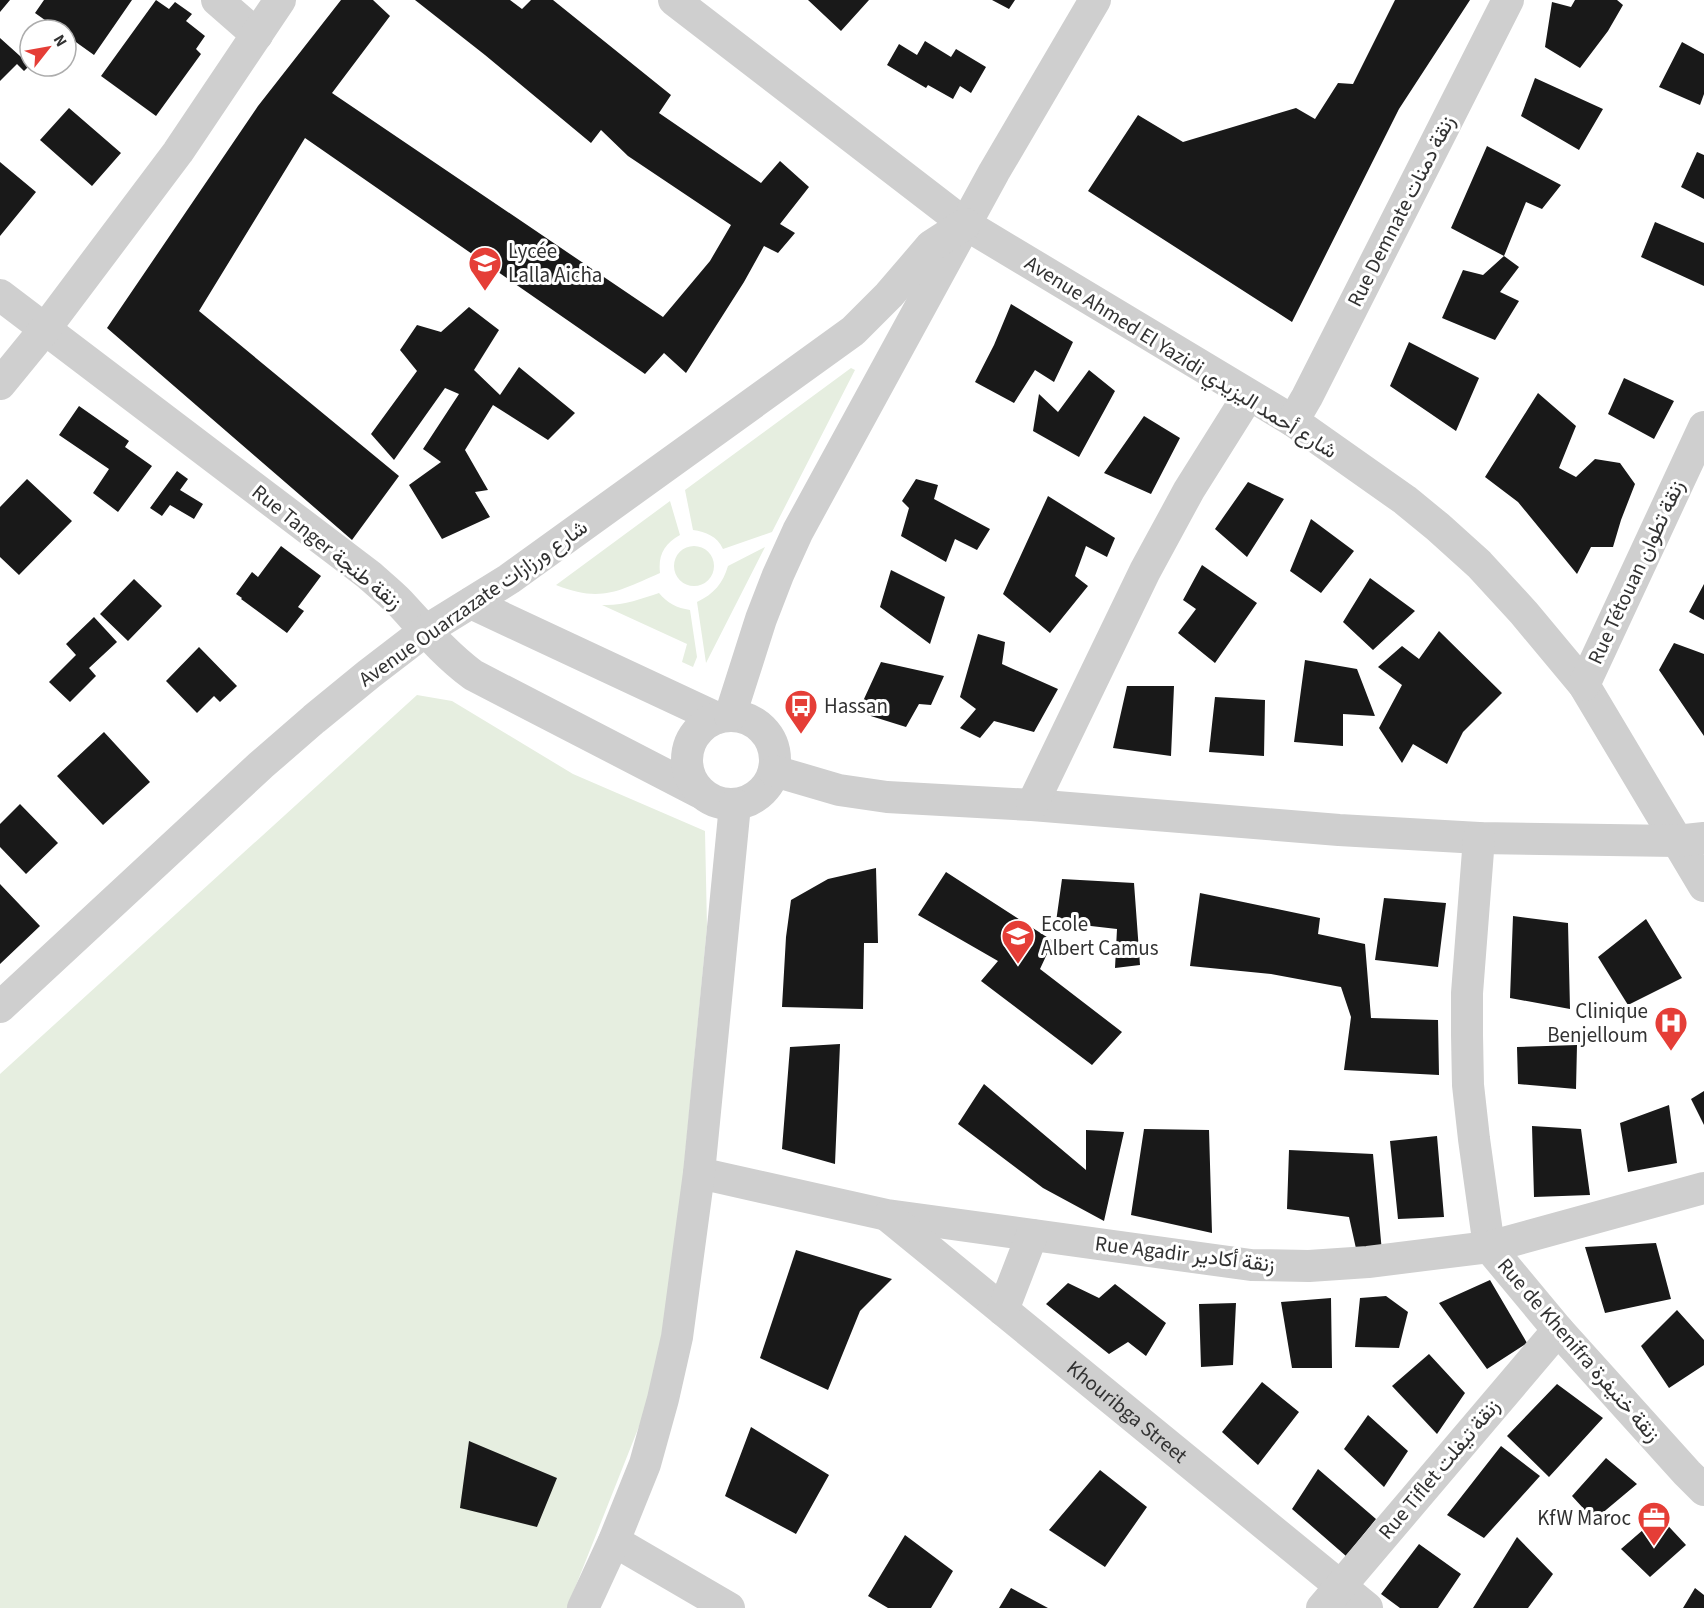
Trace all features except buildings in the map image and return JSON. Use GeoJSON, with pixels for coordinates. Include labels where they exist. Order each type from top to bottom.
{"type":"FeatureCollection","features":[{"type":"Feature","properties":{"kind":"street"},"geometry":{"type":"LineString","coordinates":[[218,0],[256,35]]}},
{"type":"Feature","properties":{"kind":"street"},"geometry":{"type":"LineString","coordinates":[[0,384],[45,329],[178,152],[280,0]]}},
{"type":"Feature","properties":{"kind":"street","name":"Avenue Ahmed El Yazidi شارع أحمد اليزيدي"},"geometry":{"type":"LineString","coordinates":[[674,0],[709,10],[965,224],[1293,421],[1405,500],[1438,527],[1479,564],[1584,685],[1690,839],[1704,886]]}},
{"type":"Feature","properties":{"kind":"street"},"geometry":{"type":"LineString","coordinates":[[471,603],[723,717],[746,718],[760,727],[770,740],[775,755],[774,771],[769,784],[760,794],[748,801],[725,805],[699,792],[689,777],[686,759],[690,741],[701,727],[723,717],[778,575],[798,531],[994,172],[1095,0]]}},
{"type":"Feature","properties":{"kind":"street","name":"Rue Demnate زنقة دمنات"},"geometry":{"type":"LineString","coordinates":[[1293,421],[1508,0]]}},
{"type":"Feature","properties":{"kind":"street","name":"Avenue Ouarzazate شارع ورزازات"},"geometry":{"type":"LineString","coordinates":[[0,1007],[261,765],[324,711],[425,631],[509,579],[853,331],[883,301],[931,246],[965,224]]}},
{"type":"Feature","properties":{"kind":"street","name":"Rue Tanger زنقة طنجة"},"geometry":{"type":"LineString","coordinates":[[0,295],[369,575],[398,601],[456,662],[473,675],[699,792]]}},
{"type":"Feature","properties":{"kind":"street"},"geometry":{"type":"LineString","coordinates":[[1032,805],[1145,571],[1189,490],[1248,396]]}},
{"type":"Feature","properties":{"kind":"street","name":"Rue Tétouan زنقة تطوان"},"geometry":{"type":"LineString","coordinates":[[1584,685],[1704,427]]}},
{"type":"Feature","properties":{"kind":"street"},"geometry":{"type":"LineString","coordinates":[[774,771],[839,790],[862,794],[1032,805],[1339,830],[1479,838],[1690,839]]}},
{"type":"Feature","properties":{"kind":"street"},"geometry":{"type":"LineString","coordinates":[[583,1608],[614,1541],[645,1464],[677,1337],[699,1173],[735,805]]}},
{"type":"Feature","properties":{"kind":"street","name":"Rue de Khenifra زنقة خنيفرة"},"geometry":{"type":"LineString","coordinates":[[1479,838],[1467,993],[1468,1085],[1489,1247],[1558,1330],[1704,1490]]}},
{"type":"Feature","properties":{"kind":"street","name":"Rue Agadir زنقة أكادير"},"geometry":{"type":"LineString","coordinates":[[699,1173],[887,1215],[1251,1265],[1309,1266],[1368,1262],[1489,1247],[1704,1188]]}},
{"type":"Feature","properties":{"kind":"street","name":"Khouribga Street"},"geometry":{"type":"LineString","coordinates":[[887,1215],[1003,1310],[1331,1597],[1366,1608]]}},
{"type":"Feature","properties":{"kind":"street"},"geometry":{"type":"LineString","coordinates":[[1003,1310],[1032,1235]]}},
{"type":"Feature","properties":{"kind":"street","name":"Rue Tiflet زنقة تيفلت"},"geometry":{"type":"LineString","coordinates":[[1331,1597],[1558,1330]]}},
{"type":"Feature","properties":{"kind":"street"},"geometry":{"type":"LineString","coordinates":[[614,1541],[729,1608]]}},
{"type":"Feature","properties":{"kind":"shaded area"},"geometry":{"type":"Polygon","coordinates":[[[851,368],[855,370],[772,532],[723,549],[711,535],[693,530],[685,490],[851,368]]]}},
{"type":"Feature","properties":{"kind":"shaded area"},"geometry":{"type":"Polygon","coordinates":[[[670,501],[680,535],[663,551],[660,573],[633,585],[598,594],[556,585],[670,501]]]}},
{"type":"Feature","properties":{"kind":"shaded area"},"geometry":{"type":"Polygon","coordinates":[[[694,546],[708,552],[714,566],[708,580],[694,586],[680,580],[674,566],[680,552],[694,546]]]}},
{"type":"Feature","properties":{"kind":"shaded area"},"geometry":{"type":"Polygon","coordinates":[[[765,547],[706,663],[697,602],[717,587],[728,566],[765,547]]]}},
{"type":"Feature","properties":{"kind":"shaded area"},"geometry":{"type":"Polygon","coordinates":[[[659,593],[665,600],[690,610],[697,657],[693,667],[682,662],[687,644],[602,605],[624,603],[659,593]]]}},
{"type":"Feature","properties":{"kind":"shaded area"},"geometry":{"type":"Polygon","coordinates":[[[417,695],[452,701],[573,774],[705,831],[707,927],[675,1261],[655,1386],[567,1608],[0,1608],[0,1074],[417,695]]]}},
{"type":"Feature","properties":{"kind":"place","name":"Lycée Lalla Aicha"},"geometry":{"type":"Point","coordinates":[485,292]}},
{"type":"Feature","properties":{"kind":"place","name":"Hassan"},"geometry":{"type":"Point","coordinates":[801,735]}},
{"type":"Feature","properties":{"kind":"place","name":"Ecole Albert Camus"},"geometry":{"type":"Point","coordinates":[1018,965]}},
{"type":"Feature","properties":{"kind":"place","name":"Clinique Benjelloum"},"geometry":{"type":"Point","coordinates":[1671,1052]}},
{"type":"Feature","properties":{"kind":"place","name":"KfW Maroc"},"geometry":{"type":"Point","coordinates":[1654,1547]}}]}
